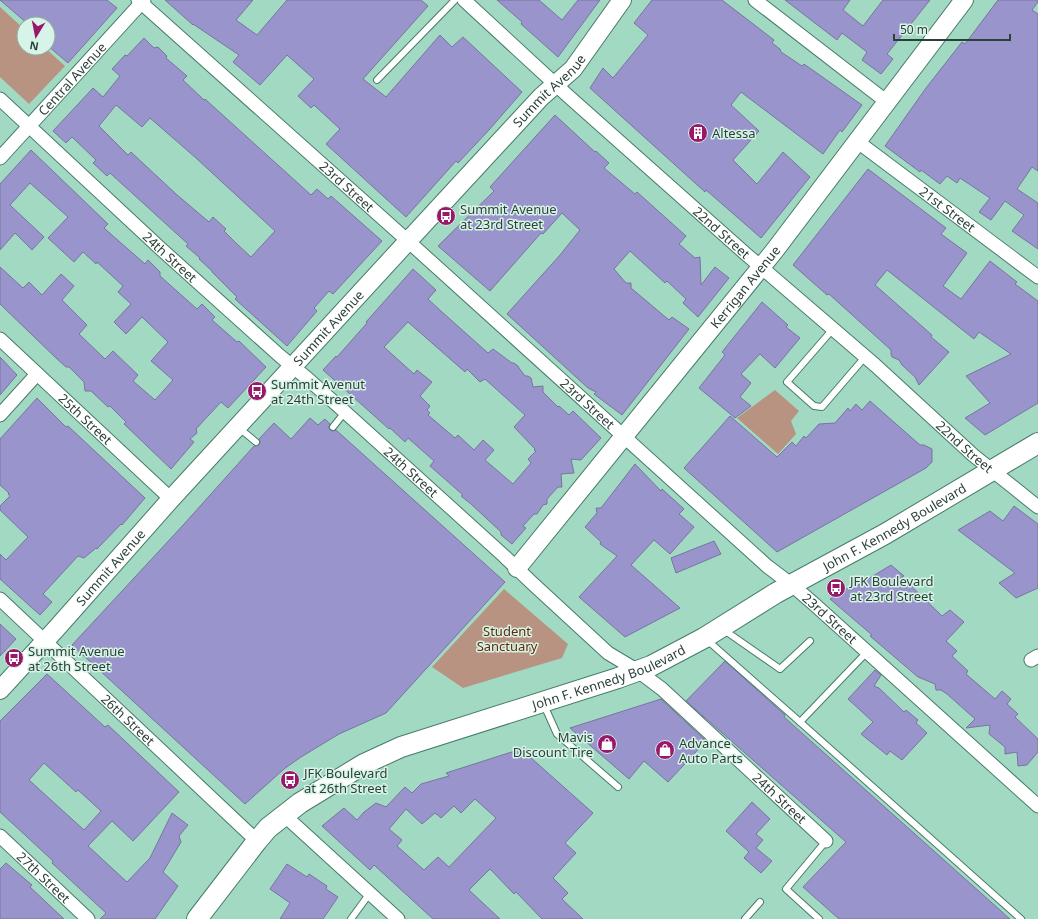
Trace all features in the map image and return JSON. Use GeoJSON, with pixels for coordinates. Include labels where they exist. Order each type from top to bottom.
{"type":"FeatureCollection","features":[{"type":"Feature","properties":{"kind":"main road","name":"John F. Kennedy Boulevard"},"geometry":{"type":"LineString","coordinates":[[198,919],[268,828],[306,800],[364,764],[401,747],[650,666],[704,638],[776,593],[885,534],[1038,443]]}},
{"type":"Feature","properties":{"kind":"street","name":"22nd Street"},"geometry":{"type":"LineString","coordinates":[[464,0],[556,85],[865,357],[973,455],[1038,507]]}},
{"type":"Feature","properties":{"kind":"street","name":"Summit Avenue"},"geometry":{"type":"LineString","coordinates":[[0,690],[171,499],[408,241],[541,97],[572,69],[622,0]]}},
{"type":"Feature","properties":{"kind":"street"},"geometry":{"type":"LineString","coordinates":[[755,0],[887,102]]}},
{"type":"Feature","properties":{"kind":"street","name":"Kerrigan Avenue"},"geometry":{"type":"LineString","coordinates":[[518,568],[761,266],[858,142],[964,0]]}},
{"type":"Feature","properties":{"kind":"street","name":"Central Avenue"},"geometry":{"type":"LineString","coordinates":[[0,158],[141,1]]}},
{"type":"Feature","properties":{"kind":"street","name":"23rd Street"},"geometry":{"type":"LineString","coordinates":[[141,1],[767,566],[792,585],[1038,806]]}},
{"type":"Feature","properties":{"kind":"street","name":"24th Street"},"geometry":{"type":"LineString","coordinates":[[0,99],[161,249],[345,412],[518,568],[608,652],[638,671],[662,689],[826,841]]}},
{"type":"Feature","properties":{"kind":"street","name":"21st Street"},"geometry":{"type":"LineString","coordinates":[[858,142],[1038,277]]}},
{"type":"Feature","properties":{"kind":"street","name":"25th Street"},"geometry":{"type":"LineString","coordinates":[[0,339],[171,499]]}},
{"type":"Feature","properties":{"kind":"street"},"geometry":{"type":"LineString","coordinates":[[0,415],[37,374]]}},
{"type":"Feature","properties":{"kind":"street","name":"26th Street"},"geometry":{"type":"LineString","coordinates":[[0,599],[257,841]]}},
{"type":"Feature","properties":{"kind":"street"},"geometry":{"type":"LineString","coordinates":[[284,815],[398,919]]}},
{"type":"Feature","properties":{"kind":"street","name":"27th Street"},"geometry":{"type":"LineString","coordinates":[[0,836],[88,919]]}},
{"type":"Feature","properties":{"kind":"lane"},"geometry":{"type":"LineString","coordinates":[[377,80],[455,0]]}},
{"type":"Feature","properties":{"kind":"lane"},"geometry":{"type":"LineString","coordinates":[[833,329],[787,382],[814,406],[822,407],[865,357]]}},
{"type":"Feature","properties":{"kind":"lane"},"geometry":{"type":"LineString","coordinates":[[333,427],[345,412]]}},
{"type":"Feature","properties":{"kind":"lane"},"geometry":{"type":"LineString","coordinates":[[238,427],[256,442]]}},
{"type":"Feature","properties":{"kind":"lane"},"geometry":{"type":"LineString","coordinates":[[721,627],[780,669],[810,641]]}},
{"type":"Feature","properties":{"kind":"lane"},"geometry":{"type":"LineString","coordinates":[[704,638],[723,653],[1021,919]]}},
{"type":"Feature","properties":{"kind":"lane"},"geometry":{"type":"LineString","coordinates":[[800,722],[867,652]]}},
{"type":"Feature","properties":{"kind":"lane"},"geometry":{"type":"LineString","coordinates":[[543,701],[557,734],[618,787]]}},
{"type":"Feature","properties":{"kind":"lane"},"geometry":{"type":"LineString","coordinates":[[819,919],[786,889],[826,841]]}},
{"type":"Feature","properties":{"kind":"lane"},"geometry":{"type":"LineString","coordinates":[[351,919],[370,893]]}},
{"type":"Feature","properties":{"kind":"lane"},"geometry":{"type":"LineString","coordinates":[[745,919],[760,902]]}},
{"type":"Feature","properties":{"kind":"green space"},"geometry":{"type":"Polygon","coordinates":[[[0,7],[16,22],[16,56],[54,56],[65,66],[29,104],[0,77],[0,7]]]}},
{"type":"Feature","properties":{"kind":"green space"},"geometry":{"type":"Polygon","coordinates":[[[775,390],[799,411],[791,421],[796,434],[778,454],[737,418],[775,390]]]}},
{"type":"Feature","properties":{"kind":"green space","name":"Student Sanctuary"},"geometry":{"type":"Polygon","coordinates":[[[504,589],[568,644],[562,658],[463,688],[432,667],[504,589]]]}},
{"type":"Feature","properties":{"kind":"building"},"geometry":{"type":"Polygon","coordinates":[[[0,0],[107,0],[117,8],[68,63],[56,53],[56,16],[19,16],[0,0]]]}},
{"type":"Feature","properties":{"kind":"building"},"geometry":{"type":"Polygon","coordinates":[[[165,0],[253,0],[236,20],[257,35],[287,0],[421,0],[428,6],[363,79],[386,97],[440,35],[452,47],[463,37],[522,92],[489,130],[458,163],[456,161],[406,217],[326,144],[340,129],[314,105],[311,108],[298,96],[314,79],[287,55],[260,85],[233,62],[239,55],[193,25],[165,0]]]}},
{"type":"Feature","properties":{"kind":"building"},"geometry":{"type":"Polygon","coordinates":[[[497,0],[539,0],[562,20],[578,0],[600,0],[558,57],[497,0]]]}},
{"type":"Feature","properties":{"kind":"building"},"geometry":{"type":"Polygon","coordinates":[[[652,0],[722,0],[774,40],[772,43],[780,49],[781,52],[802,66],[804,64],[862,105],[842,132],[840,130],[823,154],[741,92],[731,105],[759,131],[733,160],[757,184],[783,152],[810,177],[761,238],[706,190],[705,192],[590,88],[603,68],[613,78],[648,35],[634,23],[652,0]]]}},
{"type":"Feature","properties":{"kind":"building"},"geometry":{"type":"Polygon","coordinates":[[[785,0],[850,0],[843,10],[863,26],[883,0],[930,0],[887,54],[893,59],[881,74],[862,60],[867,52],[842,33],[837,40],[785,0]]]}},
{"type":"Feature","properties":{"kind":"building"},"geometry":{"type":"Polygon","coordinates":[[[998,0],[1038,0],[1032,10],[1038,14],[1038,171],[1032,167],[1017,189],[1038,203],[1038,249],[1012,231],[1024,215],[1005,201],[991,220],[979,212],[990,198],[960,178],[957,183],[947,176],[940,184],[921,170],[920,172],[885,146],[926,88],[962,42],[965,44],[998,0]]]}},
{"type":"Feature","properties":{"kind":"building"},"geometry":{"type":"Polygon","coordinates":[[[144,38],[154,48],[158,47],[167,56],[166,58],[187,76],[183,80],[311,195],[317,189],[328,199],[331,196],[382,241],[333,294],[329,291],[314,308],[317,311],[287,346],[235,299],[237,297],[199,259],[200,258],[186,246],[188,244],[110,173],[107,176],[93,163],[96,160],[72,137],[66,143],[53,131],[93,88],[103,97],[120,76],[112,69],[125,55],[127,56],[144,38]],[[116,105],[99,126],[128,155],[131,152],[176,194],[209,222],[213,217],[226,229],[224,231],[251,257],[275,231],[150,118],[142,127],[116,105]]]}},
{"type":"Feature","properties":{"kind":"building"},"geometry":{"type":"Polygon","coordinates":[[[555,115],[609,163],[604,168],[635,194],[637,192],[686,236],[679,244],[695,258],[700,257],[701,285],[715,267],[729,278],[698,317],[683,303],[686,299],[667,281],[665,283],[630,251],[614,269],[626,283],[631,283],[631,288],[669,320],[672,317],[689,329],[622,415],[594,394],[596,392],[588,388],[507,314],[560,255],[580,230],[562,213],[543,234],[541,233],[490,291],[438,246],[494,191],[490,187],[555,115]]]}},
{"type":"Feature","properties":{"kind":"building"},"geometry":{"type":"Polygon","coordinates":[[[31,150],[108,224],[104,228],[145,264],[148,260],[160,272],[160,276],[197,309],[202,304],[215,317],[212,320],[237,342],[239,341],[266,367],[228,408],[221,402],[196,429],[197,433],[190,439],[194,442],[171,469],[124,424],[126,422],[110,406],[108,407],[91,391],[85,391],[84,382],[69,367],[66,367],[56,358],[0,304],[0,267],[23,288],[29,282],[42,295],[61,274],[74,286],[62,300],[87,325],[79,334],[105,359],[113,351],[138,375],[133,381],[155,400],[173,380],[151,361],[168,342],[142,317],[126,334],[114,322],[131,304],[118,292],[123,286],[97,262],[96,264],[83,252],[74,262],[48,238],[68,217],[30,183],[10,205],[44,237],[32,250],[15,233],[0,250],[0,184],[31,150]]]}},
{"type":"Feature","properties":{"kind":"building"},"geometry":{"type":"Polygon","coordinates":[[[868,169],[946,228],[941,234],[967,253],[943,286],[961,299],[990,261],[1017,282],[1015,284],[1038,301],[1038,403],[985,435],[965,418],[990,403],[966,376],[1011,354],[979,332],[974,339],[887,270],[875,285],[949,352],[919,385],[915,377],[902,365],[899,360],[892,357],[891,350],[829,294],[827,295],[793,265],[868,169]]]}},
{"type":"Feature","properties":{"kind":"building"},"geometry":{"type":"Polygon","coordinates":[[[413,269],[436,290],[428,299],[442,312],[488,353],[493,349],[518,366],[525,376],[531,378],[533,387],[543,386],[543,392],[558,407],[559,406],[569,415],[573,411],[601,438],[581,460],[571,459],[574,473],[561,474],[562,487],[558,487],[547,499],[547,504],[543,505],[537,514],[534,514],[523,526],[526,528],[512,544],[461,496],[463,495],[430,466],[434,461],[408,438],[405,442],[390,428],[389,429],[323,370],[336,356],[337,357],[367,323],[366,322],[413,269]],[[408,322],[384,347],[414,374],[417,370],[432,382],[420,396],[430,406],[427,410],[430,413],[428,415],[455,438],[458,435],[474,450],[483,440],[494,450],[485,460],[513,484],[531,463],[528,459],[536,451],[514,427],[525,415],[485,379],[480,382],[467,369],[465,372],[408,322]]]}},
{"type":"Feature","properties":{"kind":"building"},"geometry":{"type":"Polygon","coordinates":[[[762,302],[788,325],[786,327],[800,338],[775,368],[760,354],[741,374],[751,383],[740,397],[751,406],[735,418],[699,388],[725,355],[722,352],[762,302]]]}},
{"type":"Feature","properties":{"kind":"building"},"geometry":{"type":"Polygon","coordinates":[[[0,357],[17,375],[0,395],[0,357]]]}},
{"type":"Feature","properties":{"kind":"building"},"geometry":{"type":"Polygon","coordinates":[[[37,398],[66,427],[68,426],[145,498],[122,525],[121,524],[97,549],[96,548],[84,558],[78,556],[43,594],[52,602],[40,615],[0,579],[0,554],[6,560],[28,537],[0,510],[0,506],[10,496],[8,494],[9,493],[0,485],[0,439],[37,398]]]}},
{"type":"Feature","properties":{"kind":"building"},"geometry":{"type":"Polygon","coordinates":[[[870,401],[920,445],[924,445],[932,449],[932,462],[926,468],[777,552],[684,468],[730,416],[777,457],[792,442],[796,446],[804,436],[806,438],[819,424],[835,423],[848,408],[850,411],[856,404],[862,410],[870,401]]]}},
{"type":"Feature","properties":{"kind":"building"},"geometry":{"type":"Polygon","coordinates":[[[310,418],[318,425],[325,419],[330,424],[330,430],[336,430],[505,582],[386,713],[339,734],[301,757],[284,769],[245,804],[72,645],[254,446],[259,445],[259,439],[274,423],[291,439],[310,418]]]}},
{"type":"Feature","properties":{"kind":"building"},"geometry":{"type":"Polygon","coordinates":[[[635,464],[661,491],[662,489],[684,509],[679,514],[694,527],[670,554],[654,540],[631,565],[680,608],[625,637],[579,597],[617,556],[600,544],[601,542],[585,527],[597,513],[596,508],[601,508],[635,464]]]}},
{"type":"Feature","properties":{"kind":"building"},"geometry":{"type":"Polygon","coordinates":[[[1014,506],[1038,524],[1038,588],[1016,598],[999,583],[1015,573],[958,530],[990,511],[1003,521],[1014,506]]]}},
{"type":"Feature","properties":{"kind":"building"},"geometry":{"type":"Polygon","coordinates":[[[714,541],[721,554],[676,573],[671,558],[714,541]]]}},
{"type":"Feature","properties":{"kind":"building"},"geometry":{"type":"Polygon","coordinates":[[[891,565],[904,576],[902,577],[942,616],[950,610],[964,622],[946,641],[957,651],[952,656],[968,671],[966,674],[995,699],[1002,691],[1011,699],[1007,704],[1018,714],[1015,717],[1038,739],[1038,752],[1027,765],[1018,766],[1017,752],[1005,754],[1005,747],[989,734],[990,725],[966,728],[975,719],[947,694],[941,690],[936,690],[935,684],[918,677],[830,599],[848,588],[850,590],[891,565]]]}},
{"type":"Feature","properties":{"kind":"building"},"geometry":{"type":"Polygon","coordinates":[[[0,624],[16,639],[0,656],[0,624]]]}},
{"type":"Feature","properties":{"kind":"building"},"geometry":{"type":"Polygon","coordinates":[[[725,661],[785,715],[784,717],[1010,919],[839,919],[803,887],[846,842],[686,701],[725,661]]]}},
{"type":"Feature","properties":{"kind":"building"},"geometry":{"type":"Polygon","coordinates":[[[875,670],[881,675],[874,686],[879,688],[904,712],[906,710],[918,720],[916,723],[927,733],[902,760],[890,751],[887,755],[861,734],[873,722],[848,699],[875,670]]]}},
{"type":"Feature","properties":{"kind":"building"},"geometry":{"type":"Polygon","coordinates":[[[47,674],[105,727],[108,725],[179,792],[133,841],[112,821],[88,846],[127,882],[150,858],[172,813],[188,825],[179,836],[181,842],[163,872],[178,886],[155,919],[100,919],[106,913],[0,812],[0,721],[47,674]],[[44,763],[29,780],[84,830],[101,811],[78,790],[76,792],[44,763]]]}},
{"type":"Feature","properties":{"kind":"building","name":"Advance Auto Parts"},"geometry":{"type":"Polygon","coordinates":[[[661,699],[706,741],[668,782],[644,761],[629,779],[570,728],[661,699]]]}},
{"type":"Feature","properties":{"kind":"building"},"geometry":{"type":"Polygon","coordinates":[[[521,749],[593,813],[565,843],[576,853],[553,878],[568,893],[562,899],[583,919],[542,919],[516,892],[514,894],[490,869],[469,890],[500,919],[433,919],[374,865],[370,870],[322,826],[344,808],[357,820],[364,812],[376,803],[386,807],[405,787],[412,793],[421,784],[449,776],[446,773],[521,749]],[[475,799],[461,813],[454,806],[441,818],[435,813],[422,824],[406,809],[389,829],[402,840],[397,846],[424,870],[438,857],[449,867],[496,818],[475,799]]]}},
{"type":"Feature","properties":{"kind":"building"},"geometry":{"type":"Polygon","coordinates":[[[752,802],[770,819],[756,834],[763,840],[756,848],[772,861],[761,873],[744,858],[749,852],[726,831],[752,802]]]}},
{"type":"Feature","properties":{"kind":"building"},"geometry":{"type":"Polygon","coordinates":[[[6,863],[32,885],[30,887],[64,919],[0,919],[0,869],[6,863]]]}},
{"type":"Feature","properties":{"kind":"building"},"geometry":{"type":"Polygon","coordinates":[[[287,864],[307,877],[309,874],[327,886],[326,889],[338,897],[323,919],[280,919],[290,903],[270,889],[287,864]]]}},
{"type":"Feature","properties":{"kind":"place","name":"Altessa"},"geometry":{"type":"Point","coordinates":[698,133]}},
{"type":"Feature","properties":{"kind":"place","name":"Summit Avenue at 23rd Street"},"geometry":{"type":"Point","coordinates":[446,216]}},
{"type":"Feature","properties":{"kind":"place","name":"Summit Avenut at 24th Street"},"geometry":{"type":"Point","coordinates":[257,391]}},
{"type":"Feature","properties":{"kind":"place","name":"JFK Boulevard at 23rd Street"},"geometry":{"type":"Point","coordinates":[836,588]}},
{"type":"Feature","properties":{"kind":"place","name":"Summit Avenue at 26th Street"},"geometry":{"type":"Point","coordinates":[14,658]}},
{"type":"Feature","properties":{"kind":"place","name":"Mavis Discount Tire"},"geometry":{"type":"Point","coordinates":[607,744]}},
{"type":"Feature","properties":{"kind":"place","name":"Advance Auto Parts"},"geometry":{"type":"Point","coordinates":[665,750]}},
{"type":"Feature","properties":{"kind":"place","name":"JFK Boulevard at 26th Street"},"geometry":{"type":"Point","coordinates":[290,780]}}]}
